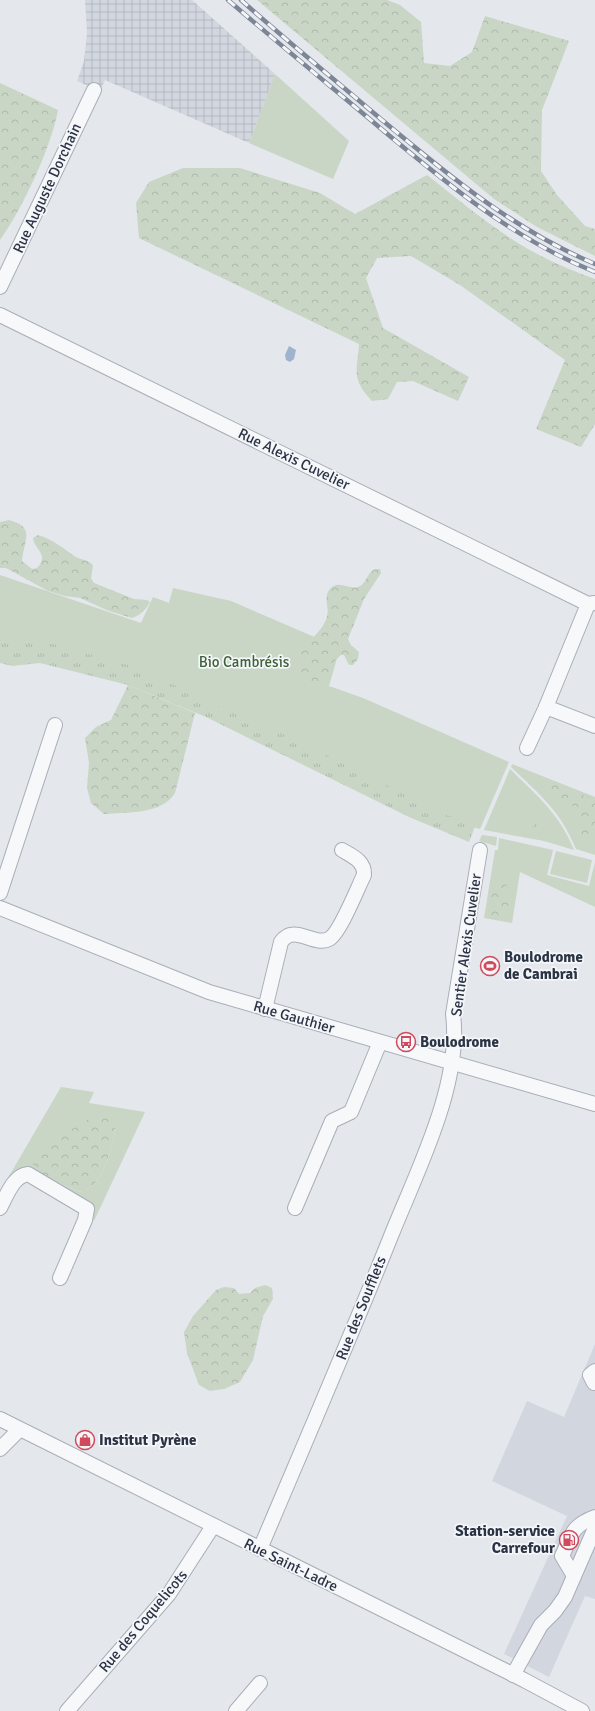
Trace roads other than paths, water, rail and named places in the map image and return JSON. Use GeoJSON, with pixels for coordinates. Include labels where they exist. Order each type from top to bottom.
{"type":"FeatureCollection","features":[{"type":"Feature","properties":{"kind":"street","name":"Rue Auguste Dorchain"},"geometry":{"type":"LineString","coordinates":[[0,287],[94,90]]}},
{"type":"Feature","properties":{"kind":"street","name":"Rue Alexis Cuvelier"},"geometry":{"type":"LineString","coordinates":[[0,315],[592,604],[527,748]]}},
{"type":"Feature","properties":{"kind":"street"},"geometry":{"type":"LineString","coordinates":[[546,707],[595,726]]}},
{"type":"Feature","properties":{"kind":"street"},"geometry":{"type":"LineString","coordinates":[[0,893],[55,725]]}},
{"type":"Feature","properties":{"kind":"street"},"geometry":{"type":"LineString","coordinates":[[265,1009],[281,942],[285,936],[291,934],[324,941],[330,939],[339,928],[365,869],[359,860],[342,850]]}},
{"type":"Feature","properties":{"kind":"street","name":"Sentier Alexis Cuvelier"},"geometry":{"type":"LineString","coordinates":[[452,1063],[455,1030],[453,1014],[480,850]]}},
{"type":"Feature","properties":{"kind":"street","name":"Rue Gauthier"},"geometry":{"type":"LineString","coordinates":[[0,908],[209,992],[595,1104]]}},
{"type":"Feature","properties":{"kind":"street"},"geometry":{"type":"LineString","coordinates":[[295,1208],[332,1121],[351,1112],[380,1042]]}},
{"type":"Feature","properties":{"kind":"street","name":"Rue des Soufflets"},"geometry":{"type":"LineString","coordinates":[[260,1549],[364,1303],[440,1114],[452,1063]]}},
{"type":"Feature","properties":{"kind":"street"},"geometry":{"type":"LineString","coordinates":[[0,1208],[17,1179],[22,1175],[28,1174],[87,1209],[86,1220],[60,1278]]}},
{"type":"Feature","properties":{"kind":"street","name":"Rue Saint-Ladre"},"geometry":{"type":"LineString","coordinates":[[0,1420],[513,1675],[582,1711]]}},
{"type":"Feature","properties":{"kind":"street"},"geometry":{"type":"LineString","coordinates":[[0,1449],[19,1430]]}},
{"type":"Feature","properties":{"kind":"street"},"geometry":{"type":"LineString","coordinates":[[574,1576],[562,1556],[575,1528],[584,1521],[595,1517]]}},
{"type":"Feature","properties":{"kind":"street","name":"Rue des Coquelicots"},"geometry":{"type":"LineString","coordinates":[[67,1711],[170,1594],[213,1526]]}},
{"type":"Feature","properties":{"kind":"street"},"geometry":{"type":"LineString","coordinates":[[513,1675],[541,1625],[555,1611],[565,1596],[595,1528]]}},
{"type":"Feature","properties":{"kind":"street"},"geometry":{"type":"LineString","coordinates":[[236,1711],[260,1683]]}},
{"type":"Feature","properties":{"kind":"water"},"geometry":{"type":"Polygon","coordinates":[[[289,346],[296,350],[294,359],[290,362],[286,360],[285,355],[289,346]]]}},
{"type":"Feature","properties":{"kind":"railway"},"geometry":{"type":"LineString","coordinates":[[228,0],[429,169],[455,189],[481,208],[536,243],[565,259],[595,272]]}},
{"type":"Feature","properties":{"kind":"railway"},"geometry":{"type":"LineString","coordinates":[[241,0],[382,120],[457,181],[509,218],[537,235],[595,264]]}},
{"type":"Feature","properties":{"kind":"place","name":"Boulodrome de Cambrai"},"geometry":{"type":"Point","coordinates":[490,966]}},
{"type":"Feature","properties":{"kind":"place","name":"Boulodrome"},"geometry":{"type":"Point","coordinates":[406,1042]}},
{"type":"Feature","properties":{"kind":"place","name":"Institut Pyrène"},"geometry":{"type":"Point","coordinates":[85,1440]}},
{"type":"Feature","properties":{"kind":"place","name":"Station-service Carrefour"},"geometry":{"type":"Point","coordinates":[569,1540]}},
{"type":"Feature","properties":{"kind":"park label","name":"Bio Cambrésis"},"geometry":{"type":"Point","coordinates":[244,662]}}]}
